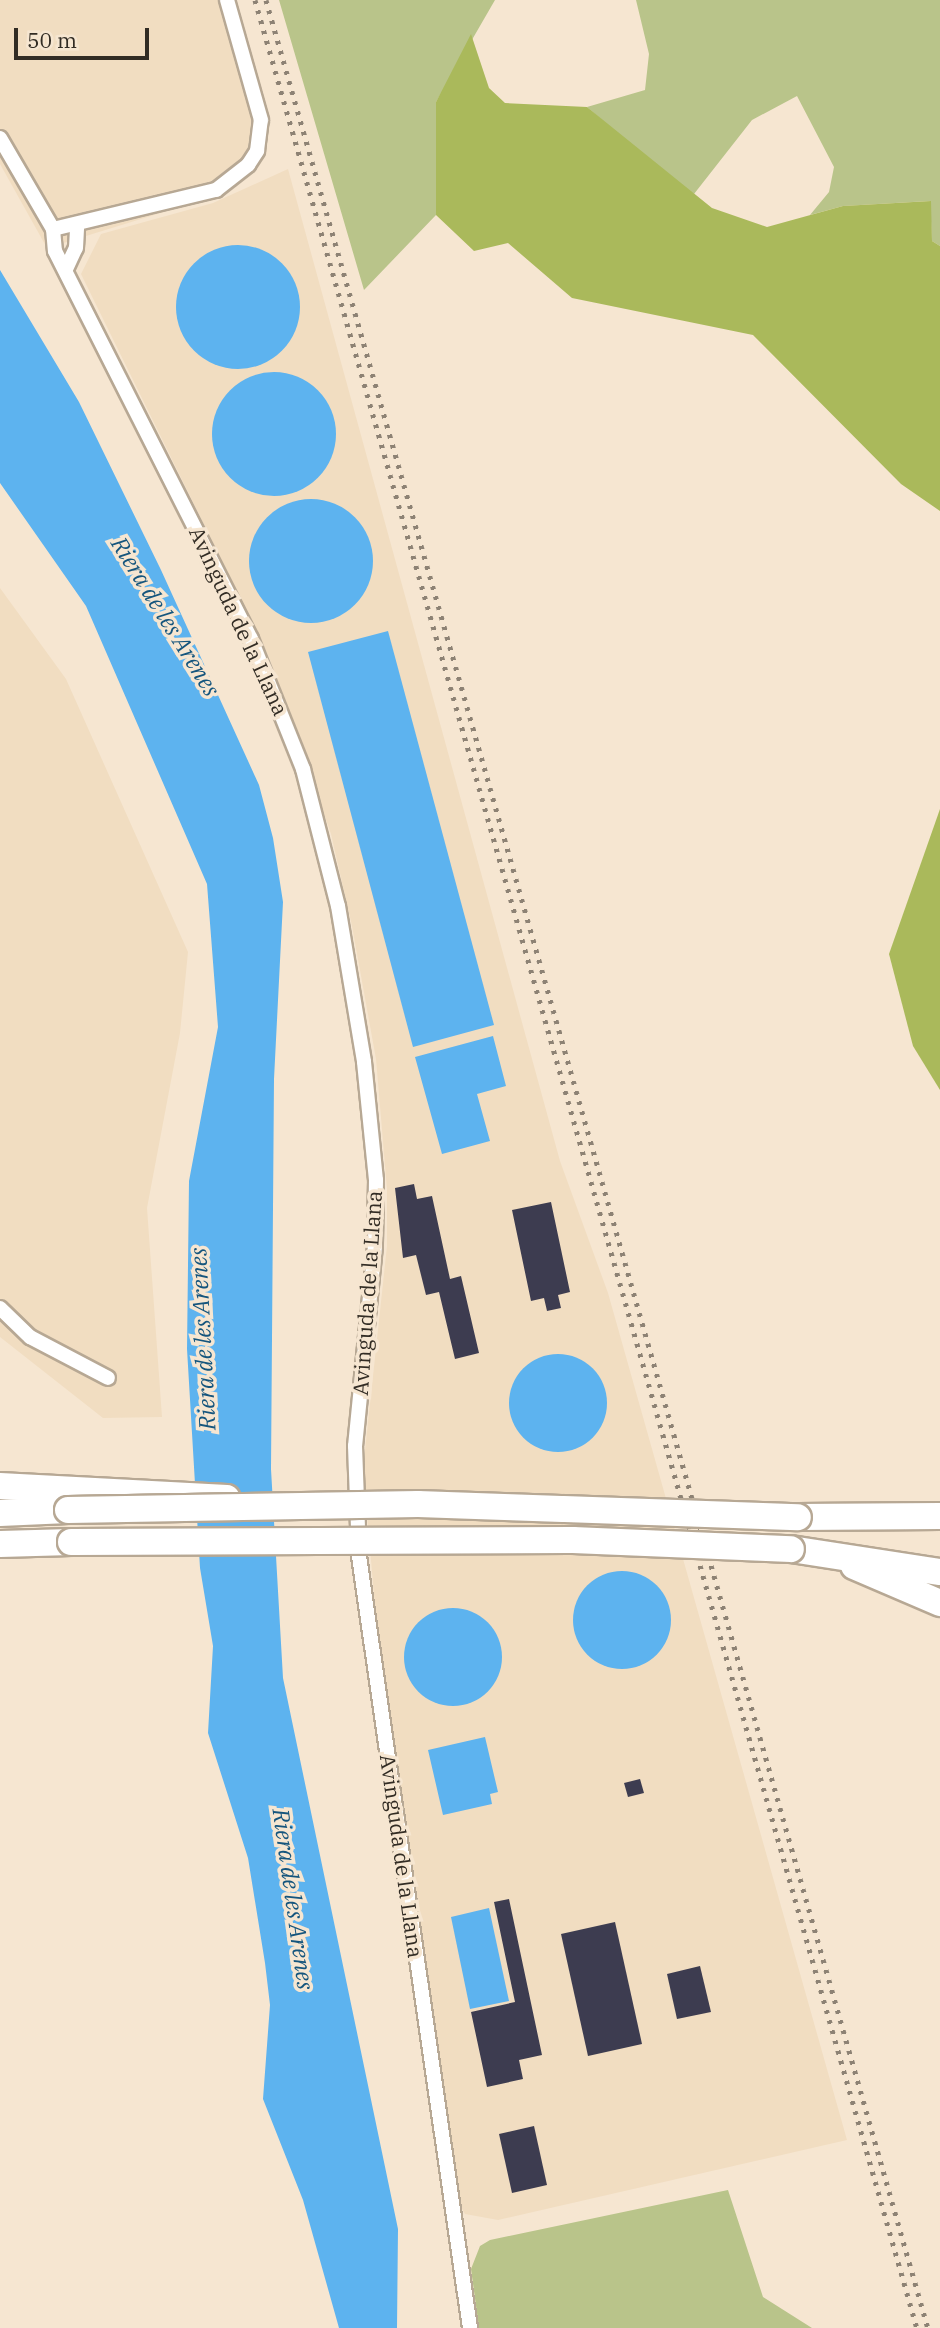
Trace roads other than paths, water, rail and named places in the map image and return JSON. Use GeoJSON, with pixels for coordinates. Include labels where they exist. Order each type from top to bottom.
{"type":"FeatureCollection","features":[{"type":"Feature","properties":{"kind":"highway"},"geometry":{"type":"LineString","coordinates":[[0,1486],[74,1499],[270,1506],[576,1507],[799,1517],[940,1516]]}},
{"type":"Feature","properties":{"kind":"highway"},"geometry":{"type":"LineString","coordinates":[[0,1513],[74,1499]]}},
{"type":"Feature","properties":{"kind":"highway"},"geometry":{"type":"LineString","coordinates":[[0,1544],[573,1539],[791,1549],[940,1572]]}},
{"type":"Feature","properties":{"kind":"highway"},"geometry":{"type":"LineString","coordinates":[[824,1552],[940,1603]]}},
{"type":"Feature","properties":{"kind":"street"},"geometry":{"type":"LineString","coordinates":[[53,229],[77,226],[216,190],[252,158],[261,120],[227,0]]}},
{"type":"Feature","properties":{"kind":"street","name":"Avinguda de la Llana"},"geometry":{"type":"LineString","coordinates":[[0,138],[53,229],[55,251],[276,695],[321,830],[338,906],[376,1180],[375,1246],[355,1446],[359,1556],[470,2328]]}},
{"type":"Feature","properties":{"kind":"street"},"geometry":{"type":"LineString","coordinates":[[66,269],[76,248],[77,226]]}},
{"type":"Feature","properties":{"kind":"street"},"geometry":{"type":"LineString","coordinates":[[0,1308],[30,1337],[108,1378]]}},
{"type":"Feature","properties":{"kind":"water"},"geometry":{"type":"Polygon","coordinates":[[[238,245],[262,250],[282,263],[295,283],[300,307],[295,331],[282,351],[262,364],[238,369],[214,364],[194,351],[181,331],[176,307],[181,283],[194,263],[214,250],[238,245]]]}},
{"type":"Feature","properties":{"kind":"water","name":"Riera de les Arenes"},"geometry":{"type":"Polygon","coordinates":[[[0,270],[79,402],[161,570],[259,785],[273,838],[283,902],[274,1079],[271,1469],[283,1678],[398,2229],[397,2328],[339,2328],[303,2200],[263,2099],[270,2005],[265,1963],[248,1858],[208,1733],[213,1646],[200,1568],[187,1349],[189,1181],[218,1027],[207,884],[86,606],[0,483],[0,270]]]}},
{"type":"Feature","properties":{"kind":"water"},"geometry":{"type":"Polygon","coordinates":[[[274,372],[298,377],[318,390],[331,410],[336,434],[331,458],[318,478],[298,491],[274,496],[250,491],[230,478],[217,458],[212,434],[217,410],[230,390],[250,377],[274,372]]]}},
{"type":"Feature","properties":{"kind":"water"},"geometry":{"type":"Polygon","coordinates":[[[311,499],[335,504],[355,517],[368,537],[373,561],[368,585],[355,605],[335,618],[311,623],[287,618],[267,605],[254,585],[249,561],[254,537],[267,517],[287,504],[311,499]]]}},
{"type":"Feature","properties":{"kind":"water"},"geometry":{"type":"Polygon","coordinates":[[[388,631],[494,1025],[413,1047],[308,652],[388,631]]]}},
{"type":"Feature","properties":{"kind":"water"},"geometry":{"type":"Polygon","coordinates":[[[493,1036],[506,1086],[477,1094],[490,1141],[442,1154],[415,1057],[493,1036]]]}},
{"type":"Feature","properties":{"kind":"water"},"geometry":{"type":"Polygon","coordinates":[[[558,1354],[577,1357],[593,1368],[604,1384],[607,1403],[604,1422],[593,1438],[577,1449],[558,1452],[539,1449],[523,1438],[512,1422],[509,1403],[512,1384],[523,1368],[539,1357],[558,1354]]]}},
{"type":"Feature","properties":{"kind":"water"},"geometry":{"type":"Polygon","coordinates":[[[622,1571],[641,1574],[657,1585],[668,1601],[671,1620],[668,1639],[657,1655],[641,1666],[622,1669],[603,1666],[587,1655],[576,1639],[573,1620],[576,1601],[587,1585],[603,1574],[622,1571]]]}},
{"type":"Feature","properties":{"kind":"water"},"geometry":{"type":"Polygon","coordinates":[[[453,1608],[472,1611],[488,1622],[499,1638],[502,1657],[499,1676],[488,1692],[472,1703],[453,1706],[434,1703],[418,1692],[407,1676],[404,1657],[407,1638],[418,1622],[434,1611],[453,1608]]]}},
{"type":"Feature","properties":{"kind":"water"},"geometry":{"type":"Polygon","coordinates":[[[485,1737],[498,1792],[490,1794],[492,1804],[443,1815],[428,1750],[485,1737]]]}},
{"type":"Feature","properties":{"kind":"water"},"geometry":{"type":"Polygon","coordinates":[[[489,1908],[509,2001],[470,2009],[451,1917],[489,1908]]]}},
{"type":"Feature","properties":{"kind":"railway"},"geometry":{"type":"LineString","coordinates":[[255,0],[917,2328]]}},
{"type":"Feature","properties":{"kind":"railway"},"geometry":{"type":"LineString","coordinates":[[266,0],[928,2328]]}}]}
